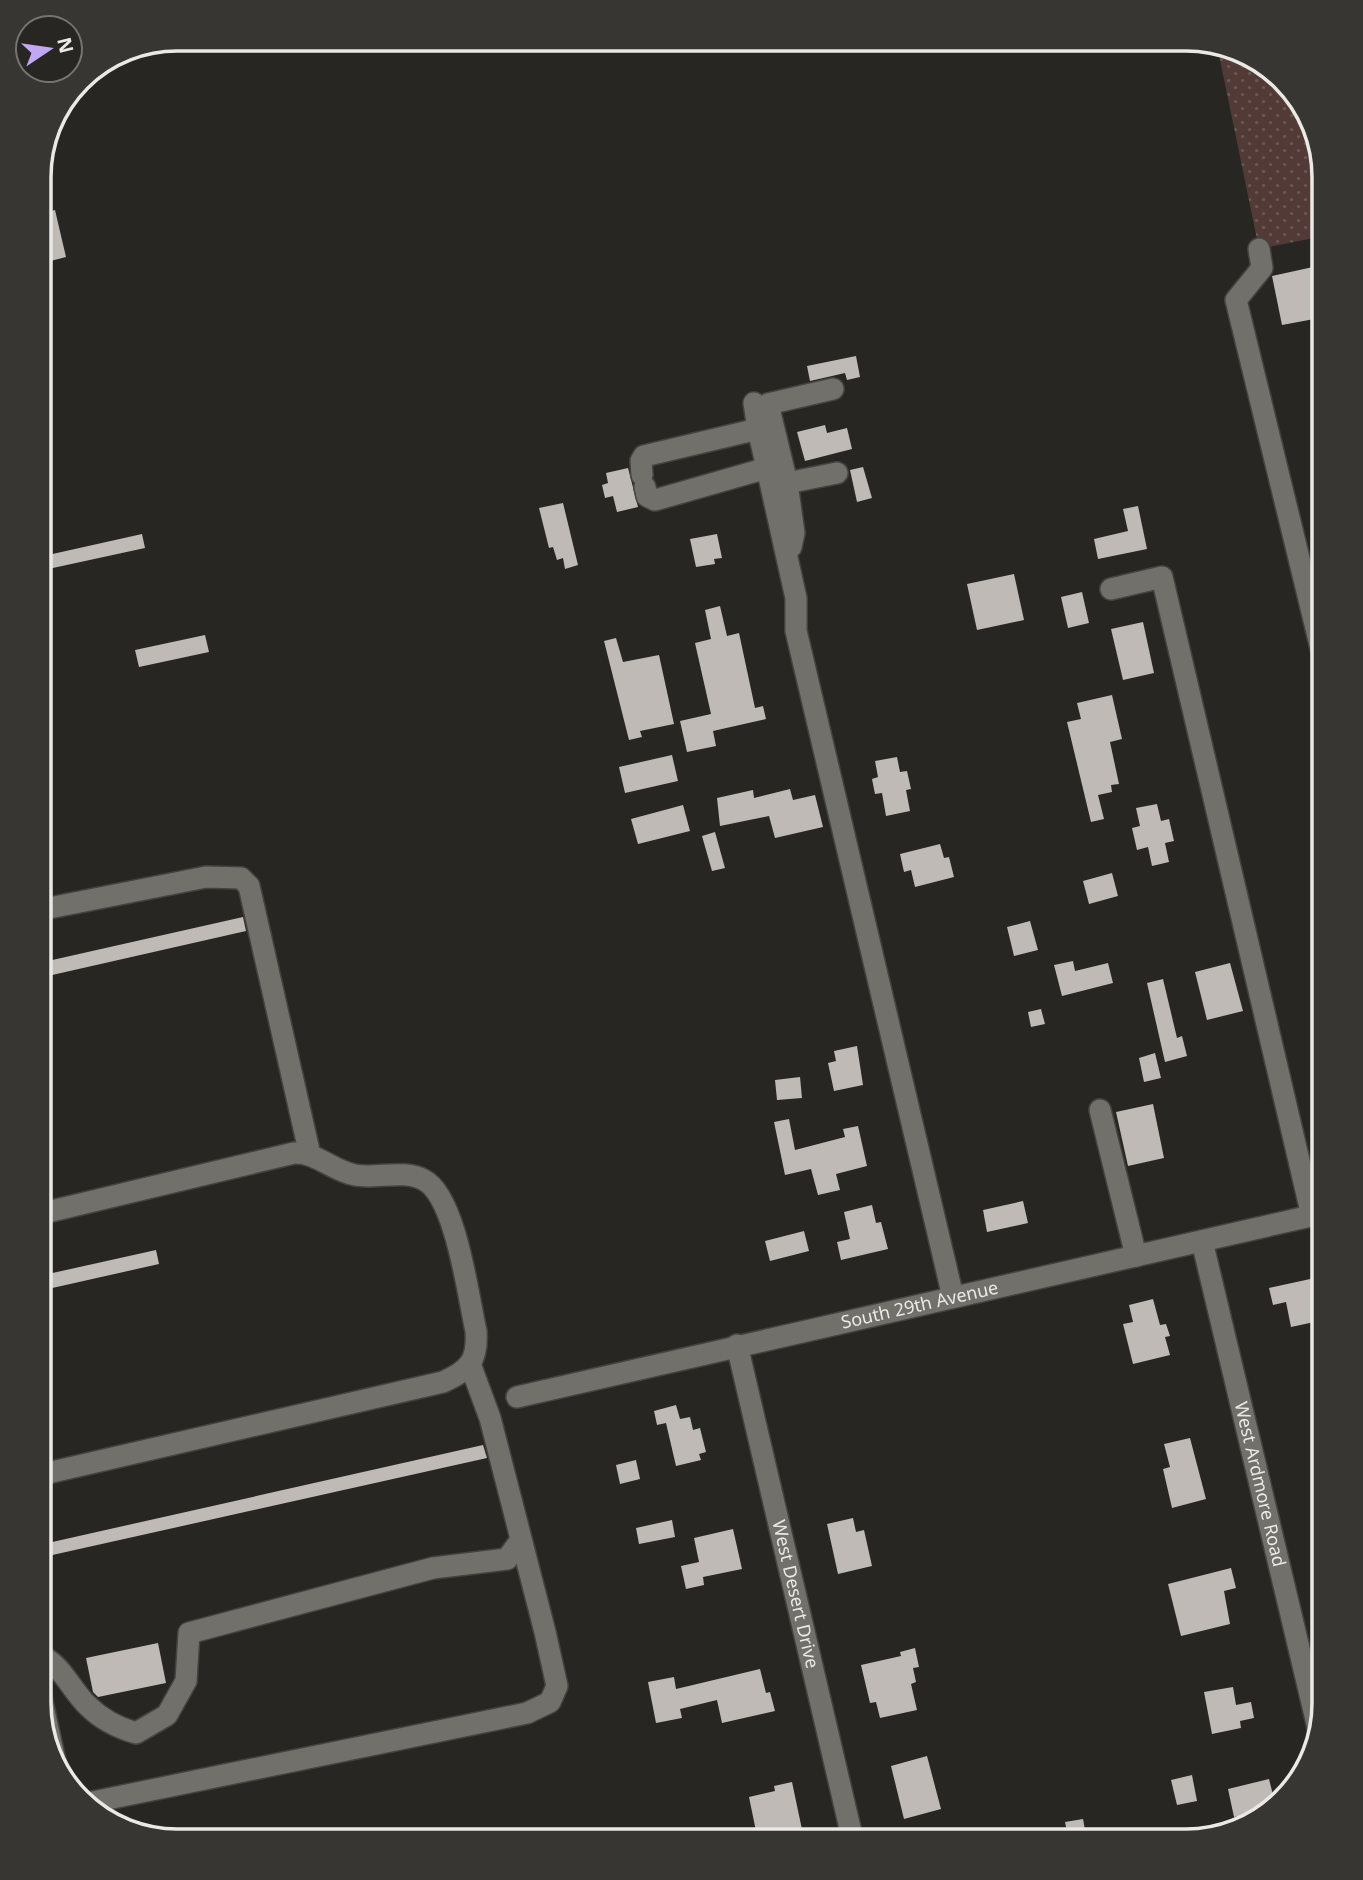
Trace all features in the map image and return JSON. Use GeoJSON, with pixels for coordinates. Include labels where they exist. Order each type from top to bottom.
{"type":"FeatureCollection","features":[{"type":"Feature","properties":{"kind":"street"},"geometry":{"type":"LineString","coordinates":[[1259,249],[1262,268],[1236,300],[1312,608]]}},
{"type":"Feature","properties":{"kind":"street"},"geometry":{"type":"LineString","coordinates":[[789,563],[794,533],[787,483],[768,404],[833,389]]}},
{"type":"Feature","properties":{"kind":"street"},"geometry":{"type":"LineString","coordinates":[[754,403],[766,468],[789,563],[801,652],[953,1297]]}},
{"type":"Feature","properties":{"kind":"street"},"geometry":{"type":"LineString","coordinates":[[758,429],[645,456],[640,461],[643,481],[647,496],[656,500],[766,468]]}},
{"type":"Feature","properties":{"kind":"street"},"geometry":{"type":"LineString","coordinates":[[787,483],[837,473]]}},
{"type":"Feature","properties":{"kind":"street"},"geometry":{"type":"LineString","coordinates":[[1111,589],[1162,577],[1312,1190]]}},
{"type":"Feature","properties":{"kind":"street"},"geometry":{"type":"LineString","coordinates":[[51,909],[206,877],[241,878],[249,886],[310,1155]]}},
{"type":"Feature","properties":{"kind":"street"},"geometry":{"type":"LineString","coordinates":[[1100,1111],[1136,1256]]}},
{"type":"Feature","properties":{"kind":"street"},"geometry":{"type":"LineString","coordinates":[[51,1211],[294,1153],[310,1155],[338,1171],[357,1175],[416,1177],[432,1186],[447,1207],[476,1331],[477,1350],[470,1364],[458,1376],[443,1382],[51,1472]]}},
{"type":"Feature","properties":{"kind":"street","name":"South 29th Avenue"},"geometry":{"type":"LineString","coordinates":[[517,1397],[1312,1216]]}},
{"type":"Feature","properties":{"kind":"street","name":"West Ardmore Road"},"geometry":{"type":"LineString","coordinates":[[1202,1241],[1312,1703]]}},
{"type":"Feature","properties":{"kind":"street","name":"West Desert Drive"},"geometry":{"type":"LineString","coordinates":[[737,1345],[850,1829]]}},
{"type":"Feature","properties":{"kind":"street"},"geometry":{"type":"LineString","coordinates":[[98,1801],[527,1713],[550,1702],[557,1686],[545,1632],[490,1418],[470,1364]]}},
{"type":"Feature","properties":{"kind":"street"},"geometry":{"type":"LineString","coordinates":[[51,1660],[88,1707],[120,1729],[136,1733],[167,1715],[186,1681],[189,1633],[433,1568],[507,1559],[520,1541]]}},
{"type":"Feature","properties":{"kind":"shaded area"},"geometry":{"type":"Polygon","coordinates":[[[1219,55],[1256,72],[1275,88],[1295,114],[1308,144],[1312,177],[1312,238],[1259,249],[1219,55]]]}},
{"type":"Feature","properties":{"kind":"building"},"geometry":{"type":"Polygon","coordinates":[[[55,210],[66,257],[51,261],[51,211],[55,210]]]}},
{"type":"Feature","properties":{"kind":"building"},"geometry":{"type":"Polygon","coordinates":[[[1312,267],[1312,319],[1282,325],[1272,276],[1312,267]]]}},
{"type":"Feature","properties":{"kind":"building"},"geometry":{"type":"Polygon","coordinates":[[[856,356],[860,377],[847,380],[845,373],[810,381],[807,366],[856,356]]]}},
{"type":"Feature","properties":{"kind":"building"},"geometry":{"type":"Polygon","coordinates":[[[825,425],[827,433],[847,428],[852,449],[805,461],[797,432],[825,425]]]}},
{"type":"Feature","properties":{"kind":"building"},"geometry":{"type":"Polygon","coordinates":[[[863,467],[872,498],[857,502],[850,470],[863,467]]]}},
{"type":"Feature","properties":{"kind":"building"},"geometry":{"type":"Polygon","coordinates":[[[628,468],[638,507],[617,512],[613,496],[605,498],[602,485],[608,483],[606,473],[628,468]]]}},
{"type":"Feature","properties":{"kind":"building"},"geometry":{"type":"Polygon","coordinates":[[[563,503],[578,565],[565,569],[563,558],[557,560],[553,547],[549,548],[539,508],[563,503]]]}},
{"type":"Feature","properties":{"kind":"building"},"geometry":{"type":"Polygon","coordinates":[[[1138,506],[1147,549],[1098,559],[1094,539],[1128,531],[1123,509],[1138,506]]]}},
{"type":"Feature","properties":{"kind":"building"},"geometry":{"type":"Polygon","coordinates":[[[142,534],[145,548],[51,568],[51,554],[142,534]]]}},
{"type":"Feature","properties":{"kind":"building"},"geometry":{"type":"Polygon","coordinates":[[[717,534],[722,558],[714,559],[715,564],[696,567],[690,539],[717,534]]]}},
{"type":"Feature","properties":{"kind":"building"},"geometry":{"type":"Polygon","coordinates":[[[1014,574],[1024,620],[977,630],[967,584],[1014,574]]]}},
{"type":"Feature","properties":{"kind":"building"},"geometry":{"type":"Polygon","coordinates":[[[1082,592],[1089,623],[1068,628],[1061,597],[1082,592]]]}},
{"type":"Feature","properties":{"kind":"building"},"geometry":{"type":"Polygon","coordinates":[[[720,606],[727,636],[739,633],[755,708],[763,706],[766,719],[713,731],[716,746],[687,752],[680,721],[711,714],[695,643],[711,639],[705,610],[720,606]]]}},
{"type":"Feature","properties":{"kind":"building"},"geometry":{"type":"Polygon","coordinates":[[[1143,622],[1154,673],[1123,680],[1111,629],[1143,622]]]}},
{"type":"Feature","properties":{"kind":"building"},"geometry":{"type":"Polygon","coordinates":[[[205,635],[209,652],[139,667],[135,650],[205,635]]]}},
{"type":"Feature","properties":{"kind":"building"},"geometry":{"type":"Polygon","coordinates":[[[616,638],[623,662],[659,655],[674,724],[640,731],[642,737],[629,740],[604,641],[616,638]]]}},
{"type":"Feature","properties":{"kind":"building"},"geometry":{"type":"Polygon","coordinates":[[[1112,695],[1122,739],[1110,742],[1119,784],[1111,785],[1112,792],[1098,795],[1104,819],[1091,822],[1067,722],[1081,719],[1077,703],[1112,695]]]}},
{"type":"Feature","properties":{"kind":"building"},"geometry":{"type":"Polygon","coordinates":[[[672,755],[678,781],[625,793],[619,767],[672,755]]]}},
{"type":"Feature","properties":{"kind":"building"},"geometry":{"type":"Polygon","coordinates":[[[897,757],[900,772],[907,771],[911,789],[906,790],[910,811],[886,816],[882,793],[875,794],[872,779],[878,777],[875,761],[897,757]]]}},
{"type":"Feature","properties":{"kind":"building"},"geometry":{"type":"Polygon","coordinates":[[[790,789],[793,800],[815,795],[823,827],[775,838],[769,816],[720,826],[717,798],[753,790],[754,798],[790,789]]]}},
{"type":"Feature","properties":{"kind":"building"},"geometry":{"type":"Polygon","coordinates":[[[1157,804],[1161,821],[1169,819],[1174,841],[1165,843],[1169,862],[1152,866],[1148,847],[1137,850],[1132,828],[1140,826],[1136,808],[1157,804]]]}},
{"type":"Feature","properties":{"kind":"building"},"geometry":{"type":"Polygon","coordinates":[[[683,805],[690,831],[638,844],[631,819],[683,805]]]}},
{"type":"Feature","properties":{"kind":"building"},"geometry":{"type":"Polygon","coordinates":[[[715,832],[725,868],[712,871],[702,836],[715,832]]]}},
{"type":"Feature","properties":{"kind":"building"},"geometry":{"type":"Polygon","coordinates":[[[940,844],[944,858],[949,857],[954,877],[915,887],[911,870],[904,872],[900,854],[940,844]]]}},
{"type":"Feature","properties":{"kind":"building"},"geometry":{"type":"Polygon","coordinates":[[[1112,873],[1118,896],[1089,904],[1083,881],[1112,873]]]}},
{"type":"Feature","properties":{"kind":"building"},"geometry":{"type":"Polygon","coordinates":[[[243,917],[246,931],[51,975],[51,960],[243,917]]]}},
{"type":"Feature","properties":{"kind":"building"},"geometry":{"type":"Polygon","coordinates":[[[1030,921],[1038,950],[1014,956],[1007,927],[1030,921]]]}},
{"type":"Feature","properties":{"kind":"building"},"geometry":{"type":"Polygon","coordinates":[[[1073,961],[1075,971],[1108,963],[1113,983],[1062,996],[1054,965],[1073,961]]]}},
{"type":"Feature","properties":{"kind":"building"},"geometry":{"type":"Polygon","coordinates":[[[1230,963],[1243,1011],[1207,1020],[1195,972],[1230,963]]]}},
{"type":"Feature","properties":{"kind":"building"},"geometry":{"type":"Polygon","coordinates":[[[1163,979],[1177,1038],[1182,1036],[1187,1056],[1165,1062],[1147,983],[1163,979]]]}},
{"type":"Feature","properties":{"kind":"building"},"geometry":{"type":"Polygon","coordinates":[[[1041,1009],[1045,1024],[1031,1027],[1028,1012],[1041,1009]]]}},
{"type":"Feature","properties":{"kind":"building"},"geometry":{"type":"Polygon","coordinates":[[[857,1046],[863,1085],[834,1091],[828,1063],[836,1061],[834,1051],[857,1046]]]}},
{"type":"Feature","properties":{"kind":"building"},"geometry":{"type":"Polygon","coordinates":[[[1155,1053],[1161,1078],[1144,1082],[1139,1058],[1155,1053]]]}},
{"type":"Feature","properties":{"kind":"building"},"geometry":{"type":"Polygon","coordinates":[[[800,1077],[802,1098],[777,1100],[775,1080],[800,1077]]]}},
{"type":"Feature","properties":{"kind":"building"},"geometry":{"type":"Polygon","coordinates":[[[1153,1104],[1164,1158],[1128,1166],[1116,1112],[1153,1104]]]}},
{"type":"Feature","properties":{"kind":"building"},"geometry":{"type":"Polygon","coordinates":[[[789,1119],[795,1150],[845,1137],[843,1129],[858,1126],[867,1166],[836,1174],[840,1190],[818,1195],[811,1169],[785,1175],[774,1122],[789,1119]]]}},
{"type":"Feature","properties":{"kind":"building"},"geometry":{"type":"Polygon","coordinates":[[[1023,1201],[1028,1223],[987,1232],[983,1210],[1023,1201]]]}},
{"type":"Feature","properties":{"kind":"building"},"geometry":{"type":"Polygon","coordinates":[[[872,1205],[876,1223],[881,1222],[888,1249],[841,1260],[837,1242],[850,1239],[844,1212],[872,1205]]]}},
{"type":"Feature","properties":{"kind":"building"},"geometry":{"type":"Polygon","coordinates":[[[804,1231],[809,1251],[770,1261],[765,1241],[804,1231]]]}},
{"type":"Feature","properties":{"kind":"building"},"geometry":{"type":"Polygon","coordinates":[[[156,1250],[159,1264],[51,1288],[51,1273],[156,1250]]]}},
{"type":"Feature","properties":{"kind":"building"},"geometry":{"type":"Polygon","coordinates":[[[1312,1279],[1312,1323],[1291,1327],[1286,1302],[1273,1305],[1269,1288],[1312,1279]]]}},
{"type":"Feature","properties":{"kind":"building"},"geometry":{"type":"Polygon","coordinates":[[[1153,1299],[1160,1325],[1166,1324],[1170,1336],[1165,1337],[1170,1355],[1133,1364],[1123,1324],[1133,1322],[1129,1305],[1153,1299]]]}},
{"type":"Feature","properties":{"kind":"building"},"geometry":{"type":"Polygon","coordinates":[[[676,1405],[680,1419],[690,1417],[693,1430],[700,1428],[706,1452],[699,1454],[701,1460],[676,1466],[666,1423],[657,1425],[654,1411],[676,1405]]]}},
{"type":"Feature","properties":{"kind":"building"},"geometry":{"type":"Polygon","coordinates":[[[1190,1438],[1206,1499],[1172,1508],[1163,1469],[1170,1467],[1164,1444],[1190,1438]]]}},
{"type":"Feature","properties":{"kind":"building"},"geometry":{"type":"Polygon","coordinates":[[[483,1445],[487,1458],[51,1555],[51,1542],[483,1445]]]}},
{"type":"Feature","properties":{"kind":"building"},"geometry":{"type":"Polygon","coordinates":[[[636,1460],[640,1479],[620,1484],[616,1465],[636,1460]]]}},
{"type":"Feature","properties":{"kind":"building"},"geometry":{"type":"Polygon","coordinates":[[[853,1518],[856,1532],[864,1530],[872,1566],[838,1574],[827,1524],[853,1518]]]}},
{"type":"Feature","properties":{"kind":"building"},"geometry":{"type":"Polygon","coordinates":[[[672,1520],[675,1537],[639,1544],[636,1528],[672,1520]]]}},
{"type":"Feature","properties":{"kind":"building"},"geometry":{"type":"Polygon","coordinates":[[[733,1529],[742,1569],[703,1577],[704,1585],[686,1589],[681,1566],[699,1562],[694,1538],[733,1529]]]}},
{"type":"Feature","properties":{"kind":"building"},"geometry":{"type":"Polygon","coordinates":[[[1231,1568],[1236,1588],[1224,1591],[1230,1624],[1181,1636],[1168,1584],[1231,1568]]]}},
{"type":"Feature","properties":{"kind":"building"},"geometry":{"type":"Polygon","coordinates":[[[158,1643],[166,1683],[98,1697],[93,1692],[86,1658],[158,1643]]]}},
{"type":"Feature","properties":{"kind":"building"},"geometry":{"type":"Polygon","coordinates":[[[915,1648],[919,1667],[913,1668],[916,1682],[911,1684],[917,1710],[880,1718],[876,1702],[870,1703],[861,1665],[901,1656],[900,1652],[915,1648]]]}},
{"type":"Feature","properties":{"kind":"building"},"geometry":{"type":"Polygon","coordinates":[[[760,1669],[766,1693],[770,1692],[775,1711],[722,1723],[717,1700],[680,1709],[682,1718],[656,1723],[648,1682],[674,1677],[676,1689],[760,1669]]]}},
{"type":"Feature","properties":{"kind":"building"},"geometry":{"type":"Polygon","coordinates":[[[1233,1687],[1236,1705],[1251,1702],[1254,1718],[1240,1721],[1241,1728],[1212,1734],[1204,1692],[1233,1687]]]}},
{"type":"Feature","properties":{"kind":"building"},"geometry":{"type":"Polygon","coordinates":[[[927,1756],[941,1809],[904,1819],[891,1766],[927,1756]]]}},
{"type":"Feature","properties":{"kind":"building"},"geometry":{"type":"Polygon","coordinates":[[[1192,1775],[1197,1801],[1177,1805],[1171,1780],[1192,1775]]]}},
{"type":"Feature","properties":{"kind":"building"},"geometry":{"type":"Polygon","coordinates":[[[1269,1779],[1273,1794],[1249,1812],[1234,1817],[1228,1789],[1269,1779]]]}},
{"type":"Feature","properties":{"kind":"building"},"geometry":{"type":"Polygon","coordinates":[[[792,1782],[802,1829],[756,1829],[749,1797],[775,1791],[774,1786],[792,1782]]]}},
{"type":"Feature","properties":{"kind":"building"},"geometry":{"type":"Polygon","coordinates":[[[1083,1819],[1085,1829],[1066,1829],[1065,1822],[1083,1819]]]}}]}
